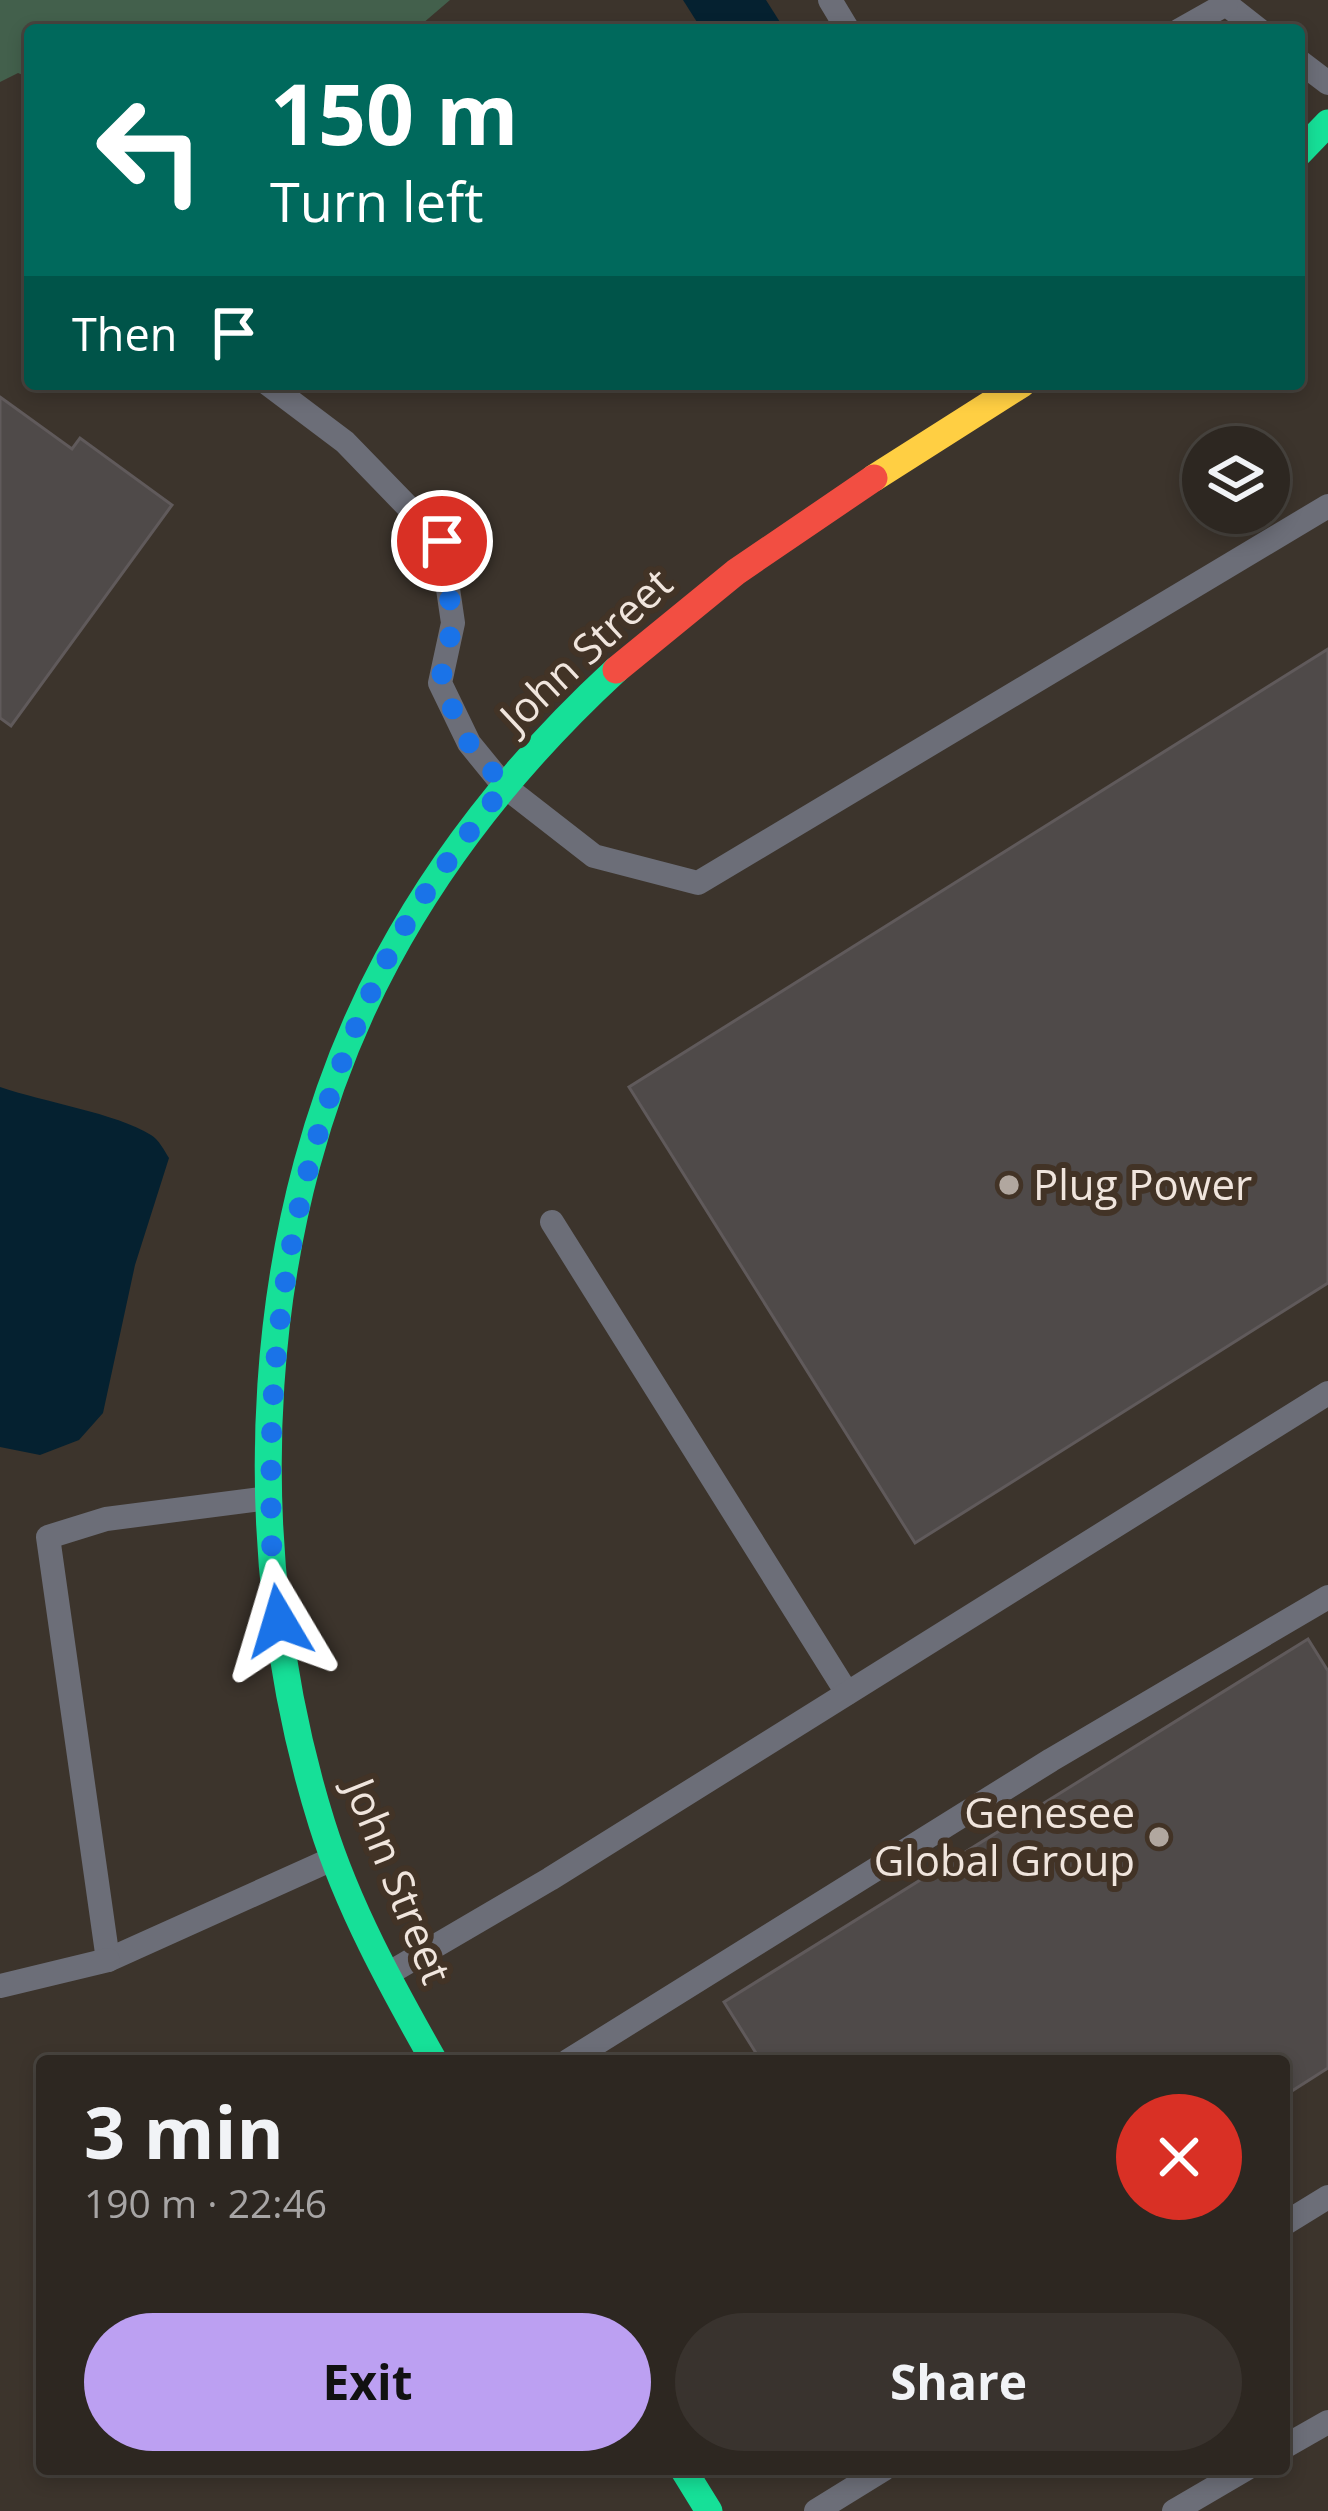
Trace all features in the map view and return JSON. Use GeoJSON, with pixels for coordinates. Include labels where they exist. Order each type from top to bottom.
{"type":"FeatureCollection","features":[{"type":"Feature","properties":{"kind":"street"},"geometry":{"type":"LineString","coordinates":[[1305,147],[1328,123]]}},
{"type":"Feature","properties":{"kind":"street","name":"John Street"},"geometry":{"type":"LineString","coordinates":[[431,2055],[385,1976],[334,1858],[294,1712],[272,1576],[272,1398],[292,1229],[328,1098],[382,967],[440,872],[504,786],[577,706],[666,624],[833,505],[1013,390]]}},
{"type":"Feature","properties":{"kind":"street"},"geometry":{"type":"LineString","coordinates":[[687,2475],[710,2511]]}},
{"type":"Feature","properties":{"kind":"lane"},"geometry":{"type":"LineString","coordinates":[[1190,24],[1226,2],[1252,24]]}},
{"type":"Feature","properties":{"kind":"lane"},"geometry":{"type":"LineString","coordinates":[[276,390],[345,442],[442,541],[453,623],[440,683],[469,743],[504,786],[594,856],[698,884],[1328,506]]}},
{"type":"Feature","properties":{"kind":"lane"},"geometry":{"type":"LineString","coordinates":[[552,1222],[847,1693]]}},
{"type":"Feature","properties":{"kind":"lane"},"geometry":{"type":"LineString","coordinates":[[385,1976],[1328,1393]]}},
{"type":"Feature","properties":{"kind":"lane"},"geometry":{"type":"LineString","coordinates":[[108,1960],[48,1538],[106,1519],[271,1497]]}},
{"type":"Feature","properties":{"kind":"lane"},"geometry":{"type":"LineString","coordinates":[[578,2055],[1051,1760],[1328,1597]]}},
{"type":"Feature","properties":{"kind":"lane"},"geometry":{"type":"LineString","coordinates":[[0,1986],[108,1960],[334,1858]]}},
{"type":"Feature","properties":{"kind":"lane"},"geometry":{"type":"LineString","coordinates":[[1290,2220],[1328,2198]]}},
{"type":"Feature","properties":{"kind":"lane"},"geometry":{"type":"LineString","coordinates":[[1290,2444],[1328,2422]]}},
{"type":"Feature","properties":{"kind":"lane"},"geometry":{"type":"LineString","coordinates":[[816,2511],[874,2475]]}},
{"type":"Feature","properties":{"kind":"lane"},"geometry":{"type":"LineString","coordinates":[[1174,2511],[1236,2475]]}},
{"type":"Feature","properties":{"kind":"green space"},"geometry":{"type":"Polygon","coordinates":[[[0,0],[450,0],[422,24],[24,24],[24,76],[18,73],[0,82],[0,0]]]}},
{"type":"Feature","properties":{"kind":"water"},"geometry":{"type":"Polygon","coordinates":[[[683,0],[766,0],[781,24],[698,24],[683,0]]]}},
{"type":"Feature","properties":{"kind":"water"},"geometry":{"type":"Polygon","coordinates":[[[0,1087],[136,1127],[154,1137],[169,1158],[135,1265],[103,1413],[79,1440],[40,1455],[0,1447],[0,1087]]]}},
{"type":"Feature","properties":{"kind":"building"},"geometry":{"type":"Polygon","coordinates":[[[0,397],[72,449],[80,438],[172,505],[11,726],[0,718],[0,397]]]}},
{"type":"Feature","properties":{"kind":"building","name":"Plug Power"},"geometry":{"type":"Polygon","coordinates":[[[1328,649],[1328,1283],[915,1543],[629,1087],[1328,649]]]}},
{"type":"Feature","properties":{"kind":"building","name":"Genesee Global Group"},"geometry":{"type":"Polygon","coordinates":[[[1308,1639],[1328,1671],[1328,2068],[1290,2092],[1290,2055],[757,2055],[724,2002],[1308,1639]]]}},
{"type":"Feature","properties":{"kind":"traffic: fast"},"geometry":{"type":"LineString","coordinates":[[1305,147],[1328,123]]}},
{"type":"Feature","properties":{"kind":"traffic: fast"},"geometry":{"type":"LineString","coordinates":[[431,2055],[344,1885],[294,1719],[277,1609],[269,1497],[271,1385],[284,1273],[307,1164],[341,1059],[387,960],[435,880],[490,805],[550,735],[616,670]]}},
{"type":"Feature","properties":{"kind":"traffic: fast"},"geometry":{"type":"LineString","coordinates":[[687,2475],[709,2511]]}},
{"type":"Feature","properties":{"kind":"traffic: slow"},"geometry":{"type":"LineString","coordinates":[[874,478],[1013,390]]}},
{"type":"Feature","properties":{"kind":"traffic: jam"},"geometry":{"type":"LineString","coordinates":[[616,670],[736,572],[874,478]]}},
{"type":"Feature","properties":{"kind":"place","name":"Plug Power"},"geometry":{"type":"Point","coordinates":[1009,1185]}},
{"type":"Feature","properties":{"kind":"place","name":"Genesee Global Group"},"geometry":{"type":"Point","coordinates":[1159,1837]}},
{"type":"Feature","properties":{"kind":"route"},"geometry":{"type":"LineString","coordinates":[[279,1621],[272,1576],[272,1398],[292,1229],[328,1098],[382,967],[440,872],[504,786],[469,743],[440,683],[453,623],[442,541]]}}]}
